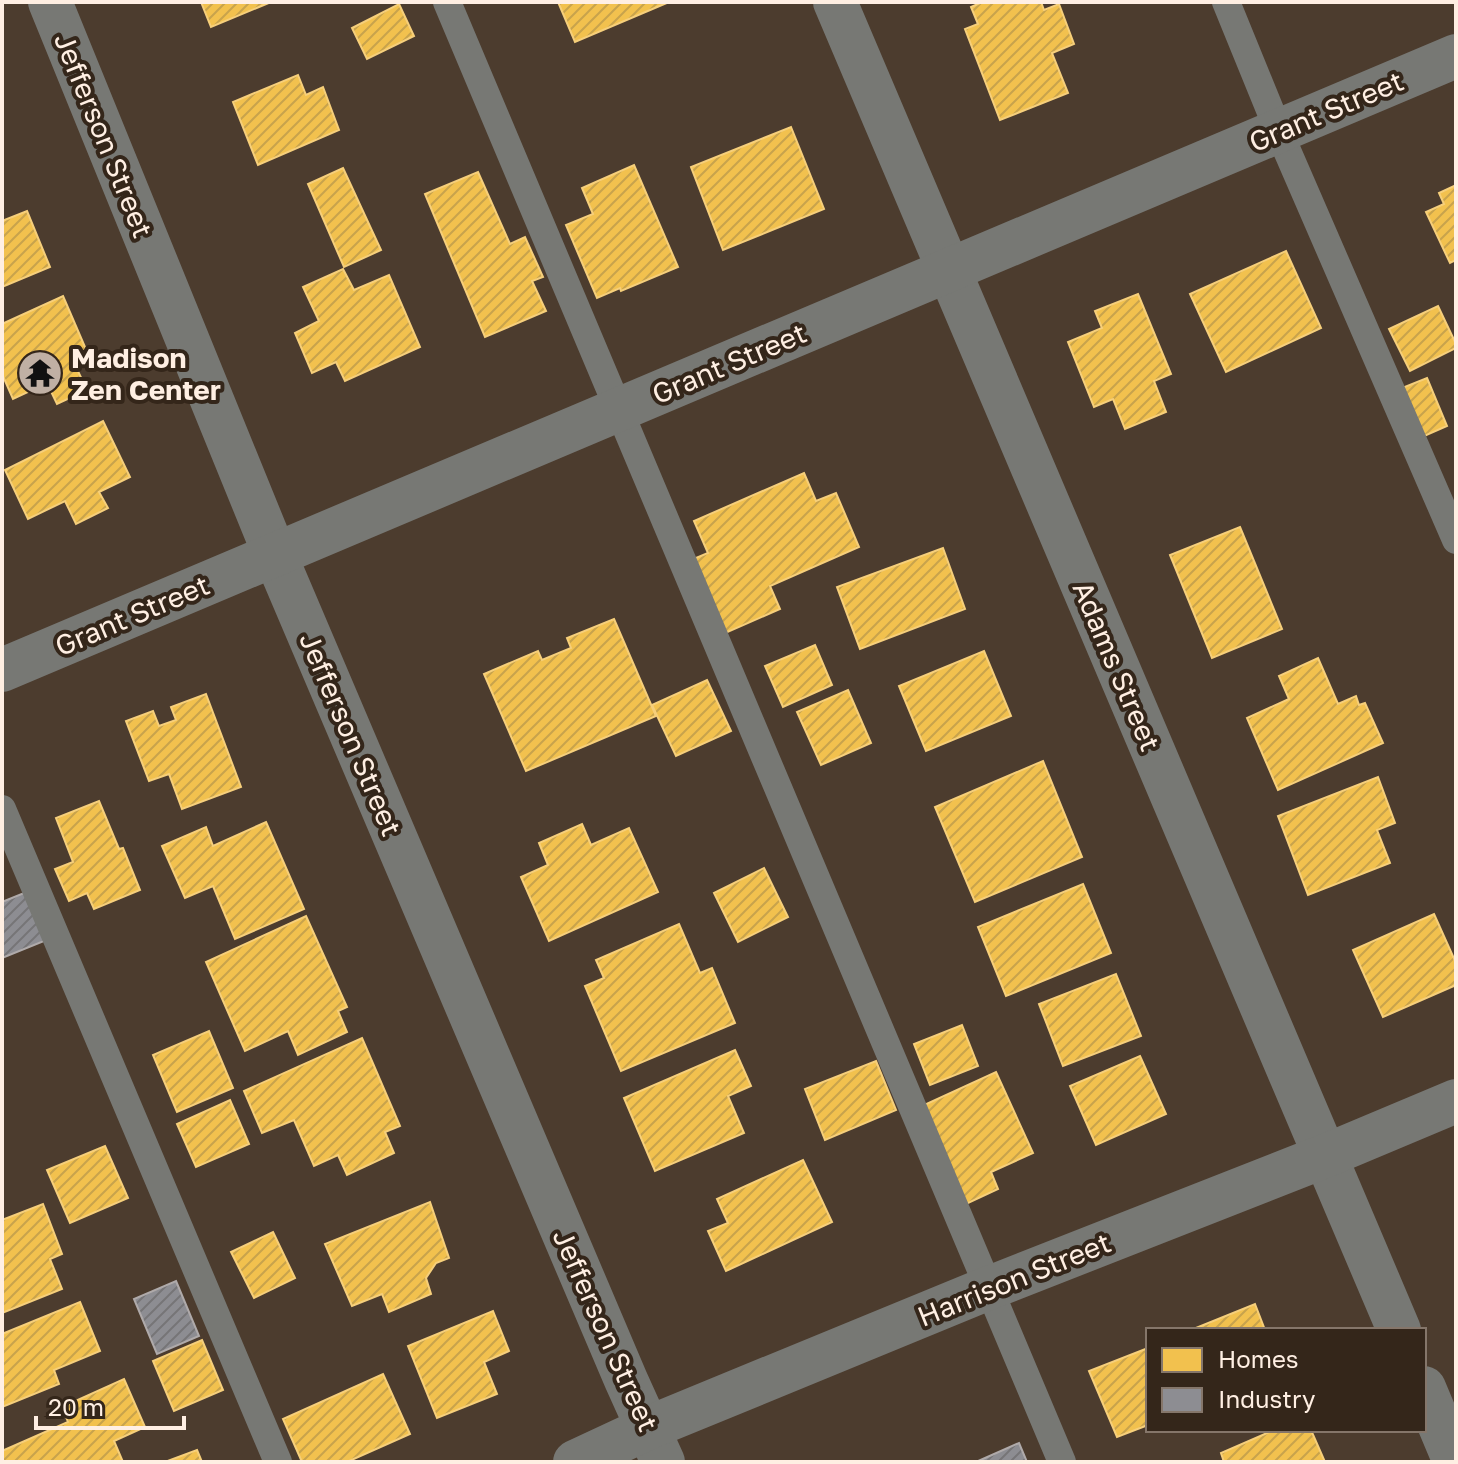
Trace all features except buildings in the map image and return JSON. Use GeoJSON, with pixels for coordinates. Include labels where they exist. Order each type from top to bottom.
{"type":"FeatureCollection","features":[{"type":"Feature","properties":{"kind":"street","name":"Jefferson Street"},"geometry":{"type":"LineString","coordinates":[[50,2],[275,555],[656,1445]]}},
{"type":"Feature","properties":{"kind":"street","name":"Adams Street"},"geometry":{"type":"LineString","coordinates":[[835,2],[1398,1328]]}},
{"type":"Feature","properties":{"kind":"street","name":"Grant Street"},"geometry":{"type":"LineString","coordinates":[[2,670],[1456,56]]}},
{"type":"Feature","properties":{"kind":"street","name":"Harrison Street"},"geometry":{"type":"LineString","coordinates":[[575,1462],[656,1445],[989,1288],[1456,1101]]}},
{"type":"Feature","properties":{"kind":"street"},"geometry":{"type":"LineString","coordinates":[[1426,1393],[1455,1462]]}},
{"type":"Feature","properties":{"kind":"lane"},"geometry":{"type":"LineString","coordinates":[[447,2],[1062,1462]]}},
{"type":"Feature","properties":{"kind":"lane"},"geometry":{"type":"LineString","coordinates":[[1226,2],[1456,540]]}},
{"type":"Feature","properties":{"kind":"lane"},"geometry":{"type":"LineString","coordinates":[[2,809],[278,1462]]}},
{"type":"Feature","properties":{"kind":"place","name":"Madison Zen Center"},"geometry":{"type":"Point","coordinates":[40,373]}}]}
